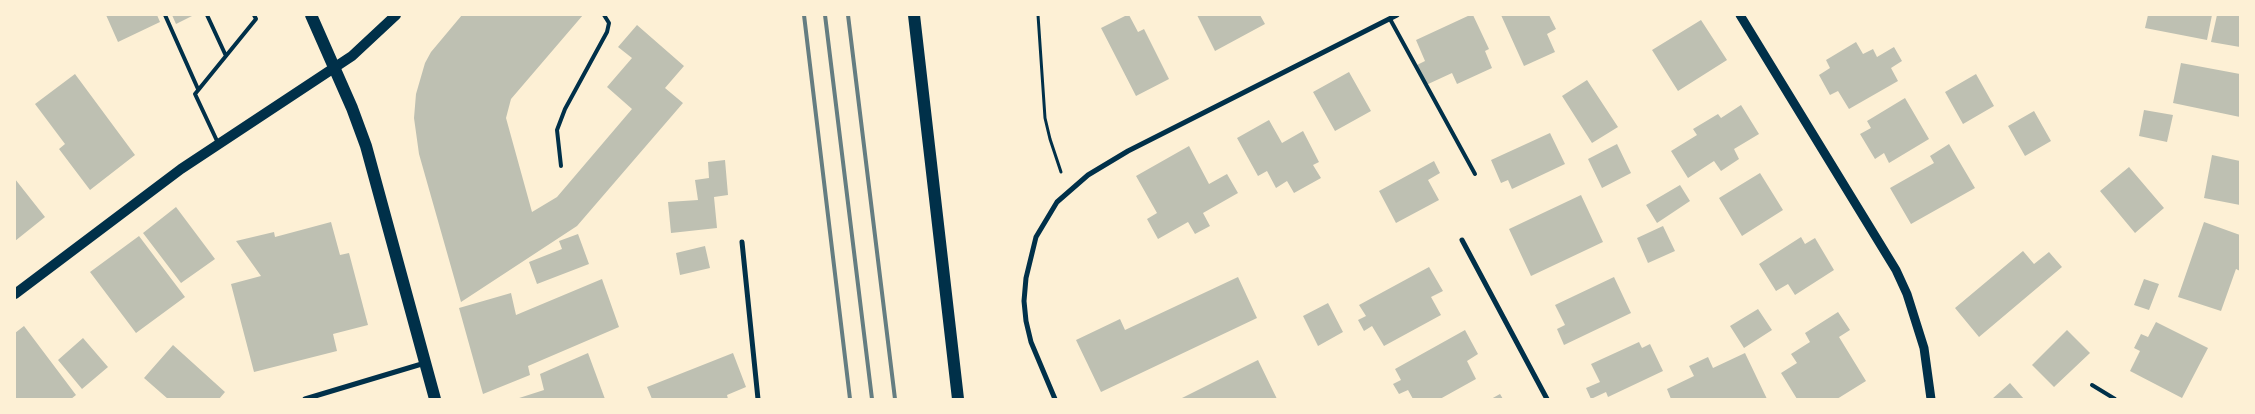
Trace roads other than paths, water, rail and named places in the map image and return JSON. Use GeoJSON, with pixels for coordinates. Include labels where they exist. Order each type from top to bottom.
{"type":"FeatureCollection","features":[{"type":"Feature","properties":{"kind":"main road"},"geometry":{"type":"LineString","coordinates":[[311,15],[335,68],[366,146],[435,399]]}},
{"type":"Feature","properties":{"kind":"main road"},"geometry":{"type":"LineString","coordinates":[[15,294],[150,192],[218,144],[335,68],[366,45],[396,15]]}},
{"type":"Feature","properties":{"kind":"main road"},"geometry":{"type":"LineString","coordinates":[[914,15],[958,399]]}},
{"type":"Feature","properties":{"kind":"street"},"geometry":{"type":"LineString","coordinates":[[1055,399],[1030,342],[1026,321],[1026,278],[1036,237],[1057,202],[1088,175],[1128,151],[1397,15]]}},
{"type":"Feature","properties":{"kind":"street"},"geometry":{"type":"LineString","coordinates":[[1740,15],[1896,270],[1907,294],[1919,329],[1931,399]]}},
{"type":"Feature","properties":{"kind":"street"},"geometry":{"type":"LineString","coordinates":[[1462,240],[1547,399]]}},
{"type":"Feature","properties":{"kind":"street"},"geometry":{"type":"LineString","coordinates":[[742,242],[758,399]]}},
{"type":"Feature","properties":{"kind":"street"},"geometry":{"type":"LineString","coordinates":[[306,399],[426,363]]}},
{"type":"Feature","properties":{"kind":"lane"},"geometry":{"type":"LineString","coordinates":[[165,15],[198,89]]}},
{"type":"Feature","properties":{"kind":"lane"},"geometry":{"type":"LineString","coordinates":[[207,15],[226,56]]}},
{"type":"Feature","properties":{"kind":"lane"},"geometry":{"type":"LineString","coordinates":[[218,144],[195,94],[256,19],[254,15]]}},
{"type":"Feature","properties":{"kind":"lane"},"geometry":{"type":"LineString","coordinates":[[562,166],[557,130],[565,109],[607,32],[609,23],[604,15]]}},
{"type":"Feature","properties":{"kind":"lane"},"geometry":{"type":"LineString","coordinates":[[1390,19],[1475,174]]}},
{"type":"Feature","properties":{"kind":"lane"},"geometry":{"type":"LineString","coordinates":[[2092,386],[2114,399]]}},
{"type":"Feature","properties":{"kind":"railway"},"geometry":{"type":"LineString","coordinates":[[804,15],[850,399]]}},
{"type":"Feature","properties":{"kind":"railway"},"geometry":{"type":"LineString","coordinates":[[825,15],[872,399]]}},
{"type":"Feature","properties":{"kind":"railway"},"geometry":{"type":"LineString","coordinates":[[848,15],[895,399]]}}]}
